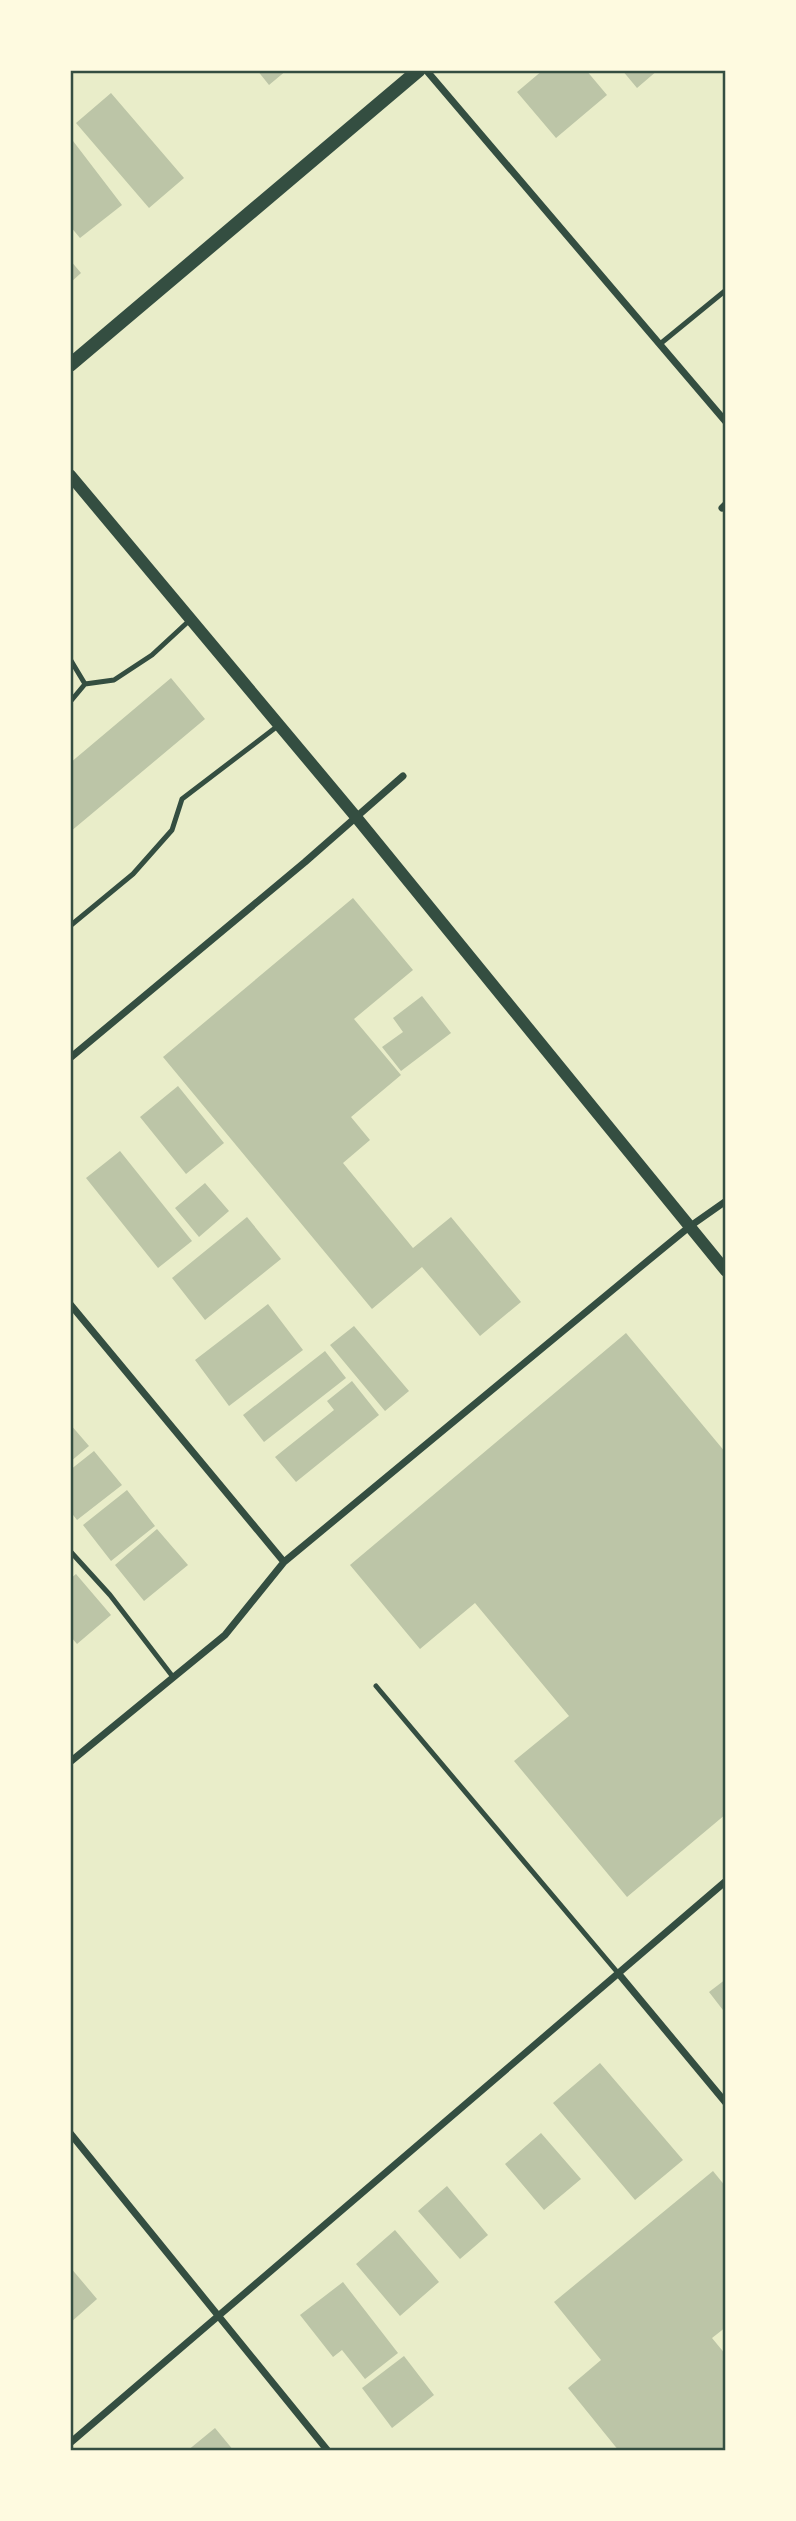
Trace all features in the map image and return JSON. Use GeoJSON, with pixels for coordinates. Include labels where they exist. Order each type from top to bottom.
{"type":"FeatureCollection","features":[{"type":"Feature","properties":{"kind":"main road"},"geometry":{"type":"LineString","coordinates":[[70,365],[419,70]]}},
{"type":"Feature","properties":{"kind":"street"},"geometry":{"type":"LineString","coordinates":[[426,70],[726,422]]}},
{"type":"Feature","properties":{"kind":"street"},"geometry":{"type":"LineString","coordinates":[[70,475],[356,817],[726,1271]]}},
{"type":"Feature","properties":{"kind":"street"},"geometry":{"type":"LineString","coordinates":[[70,1058],[403,776]]}},
{"type":"Feature","properties":{"kind":"street"},"geometry":{"type":"LineString","coordinates":[[70,1762],[225,1635],[284,1562],[689,1227],[726,1201]]}},
{"type":"Feature","properties":{"kind":"street"},"geometry":{"type":"LineString","coordinates":[[70,1304],[284,1562]]}},
{"type":"Feature","properties":{"kind":"street"},"geometry":{"type":"LineString","coordinates":[[70,2443],[726,1881]]}},
{"type":"Feature","properties":{"kind":"street"},"geometry":{"type":"LineString","coordinates":[[618,1973],[726,2103]]}},
{"type":"Feature","properties":{"kind":"street"},"geometry":{"type":"LineString","coordinates":[[70,2133],[328,2451]]}},
{"type":"Feature","properties":{"kind":"lane"},"geometry":{"type":"LineString","coordinates":[[660,345],[726,290]]}},
{"type":"Feature","properties":{"kind":"lane"},"geometry":{"type":"LineString","coordinates":[[70,702],[85,684],[114,680],[152,655],[191,619]]}},
{"type":"Feature","properties":{"kind":"lane"},"geometry":{"type":"LineString","coordinates":[[70,659],[85,684]]}},
{"type":"Feature","properties":{"kind":"lane"},"geometry":{"type":"LineString","coordinates":[[70,926],[133,874],[173,830],[182,799],[279,725]]}},
{"type":"Feature","properties":{"kind":"lane"},"geometry":{"type":"LineString","coordinates":[[70,1550],[110,1595],[173,1677]]}},
{"type":"Feature","properties":{"kind":"lane"},"geometry":{"type":"LineString","coordinates":[[376,1686],[618,1973]]}},
{"type":"Feature","properties":{"kind":"building"},"geometry":{"type":"Polygon","coordinates":[[[257,70],[287,70],[269,85],[257,70]]]}},
{"type":"Feature","properties":{"kind":"building"},"geometry":{"type":"Polygon","coordinates":[[[543,70],[586,70],[607,95],[556,138],[517,92],[543,70]]]}},
{"type":"Feature","properties":{"kind":"building"},"geometry":{"type":"Polygon","coordinates":[[[622,70],[658,70],[637,88],[622,70]]]}},
{"type":"Feature","properties":{"kind":"building"},"geometry":{"type":"Polygon","coordinates":[[[111,93],[184,178],[149,208],[76,123],[111,93]]]}},
{"type":"Feature","properties":{"kind":"building"},"geometry":{"type":"Polygon","coordinates":[[[70,137],[122,205],[80,238],[70,226],[70,137]]]}},
{"type":"Feature","properties":{"kind":"building"},"geometry":{"type":"Polygon","coordinates":[[[70,260],[81,273],[70,283],[70,260]]]}},
{"type":"Feature","properties":{"kind":"building"},"geometry":{"type":"Polygon","coordinates":[[[171,678],[205,719],[70,832],[70,763],[171,678]]]}},
{"type":"Feature","properties":{"kind":"building"},"geometry":{"type":"Polygon","coordinates":[[[353,898],[413,970],[354,1019],[401,1075],[351,1117],[370,1140],[343,1163],[413,1248],[451,1217],[521,1302],[480,1336],[422,1267],[372,1309],[163,1057],[353,898]]]}},
{"type":"Feature","properties":{"kind":"building"},"geometry":{"type":"Polygon","coordinates":[[[422,996],[451,1033],[401,1071],[382,1047],[403,1032],[393,1018],[422,996]]]}},
{"type":"Feature","properties":{"kind":"building"},"geometry":{"type":"Polygon","coordinates":[[[178,1086],[224,1143],[186,1174],[140,1117],[178,1086]]]}},
{"type":"Feature","properties":{"kind":"building"},"geometry":{"type":"Polygon","coordinates":[[[120,1151],[192,1241],[158,1268],[86,1178],[120,1151]]]}},
{"type":"Feature","properties":{"kind":"building"},"geometry":{"type":"Polygon","coordinates":[[[205,1183],[229,1211],[199,1237],[175,1208],[205,1183]]]}},
{"type":"Feature","properties":{"kind":"building"},"geometry":{"type":"Polygon","coordinates":[[[247,1217],[281,1259],[205,1320],[172,1278],[247,1217]]]}},
{"type":"Feature","properties":{"kind":"building"},"geometry":{"type":"Polygon","coordinates":[[[268,1304],[303,1350],[229,1406],[195,1360],[268,1304]]]}},
{"type":"Feature","properties":{"kind":"building"},"geometry":{"type":"Polygon","coordinates":[[[354,1326],[409,1391],[385,1411],[330,1345],[354,1326]]]}},
{"type":"Feature","properties":{"kind":"building"},"geometry":{"type":"Polygon","coordinates":[[[626,1333],[726,1453],[726,1814],[627,1897],[514,1761],[569,1716],[475,1603],[420,1649],[350,1565],[626,1333]]]}},
{"type":"Feature","properties":{"kind":"building"},"geometry":{"type":"Polygon","coordinates":[[[325,1351],[346,1378],[264,1442],[243,1415],[325,1351]]]}},
{"type":"Feature","properties":{"kind":"building"},"geometry":{"type":"Polygon","coordinates":[[[352,1381],[379,1415],[296,1482],[275,1457],[334,1410],[327,1401],[352,1381]]]}},
{"type":"Feature","properties":{"kind":"building"},"geometry":{"type":"Polygon","coordinates":[[[70,1424],[89,1446],[70,1462],[70,1424]]]}},
{"type":"Feature","properties":{"kind":"building"},"geometry":{"type":"Polygon","coordinates":[[[94,1451],[122,1485],[77,1520],[70,1511],[70,1470],[94,1451]]]}},
{"type":"Feature","properties":{"kind":"building"},"geometry":{"type":"Polygon","coordinates":[[[127,1490],[155,1526],[111,1561],[83,1525],[127,1490]]]}},
{"type":"Feature","properties":{"kind":"building"},"geometry":{"type":"Polygon","coordinates":[[[157,1529],[188,1565],[144,1601],[115,1565],[157,1529]]]}},
{"type":"Feature","properties":{"kind":"building"},"geometry":{"type":"Polygon","coordinates":[[[76,1574],[111,1615],[77,1644],[70,1636],[70,1579],[76,1574]]]}},
{"type":"Feature","properties":{"kind":"building"},"geometry":{"type":"Polygon","coordinates":[[[726,1979],[726,2014],[709,1992],[726,1979]]]}},
{"type":"Feature","properties":{"kind":"building"},"geometry":{"type":"Polygon","coordinates":[[[600,2063],[683,2160],[635,2200],[553,2103],[600,2063]]]}},
{"type":"Feature","properties":{"kind":"building"},"geometry":{"type":"Polygon","coordinates":[[[541,2133],[581,2179],[544,2210],[505,2164],[541,2133]]]}},
{"type":"Feature","properties":{"kind":"building"},"geometry":{"type":"Polygon","coordinates":[[[713,2171],[726,2187],[726,2327],[712,2338],[726,2355],[726,2451],[619,2451],[568,2388],[601,2360],[554,2302],[713,2171]]]}},
{"type":"Feature","properties":{"kind":"building"},"geometry":{"type":"Polygon","coordinates":[[[447,2186],[488,2235],[460,2259],[418,2211],[447,2186]]]}},
{"type":"Feature","properties":{"kind":"building"},"geometry":{"type":"Polygon","coordinates":[[[395,2230],[439,2282],[400,2316],[356,2264],[395,2230]]]}},
{"type":"Feature","properties":{"kind":"building"},"geometry":{"type":"Polygon","coordinates":[[[70,2267],[97,2299],[70,2323],[70,2267]]]}},
{"type":"Feature","properties":{"kind":"building"},"geometry":{"type":"Polygon","coordinates":[[[343,2282],[398,2353],[365,2379],[342,2350],[333,2357],[300,2315],[343,2282]]]}},
{"type":"Feature","properties":{"kind":"building"},"geometry":{"type":"Polygon","coordinates":[[[404,2356],[434,2395],[392,2428],[362,2388],[404,2356]]]}},
{"type":"Feature","properties":{"kind":"building"},"geometry":{"type":"Polygon","coordinates":[[[215,2428],[234,2451],[187,2451],[215,2428]]]}}]}
